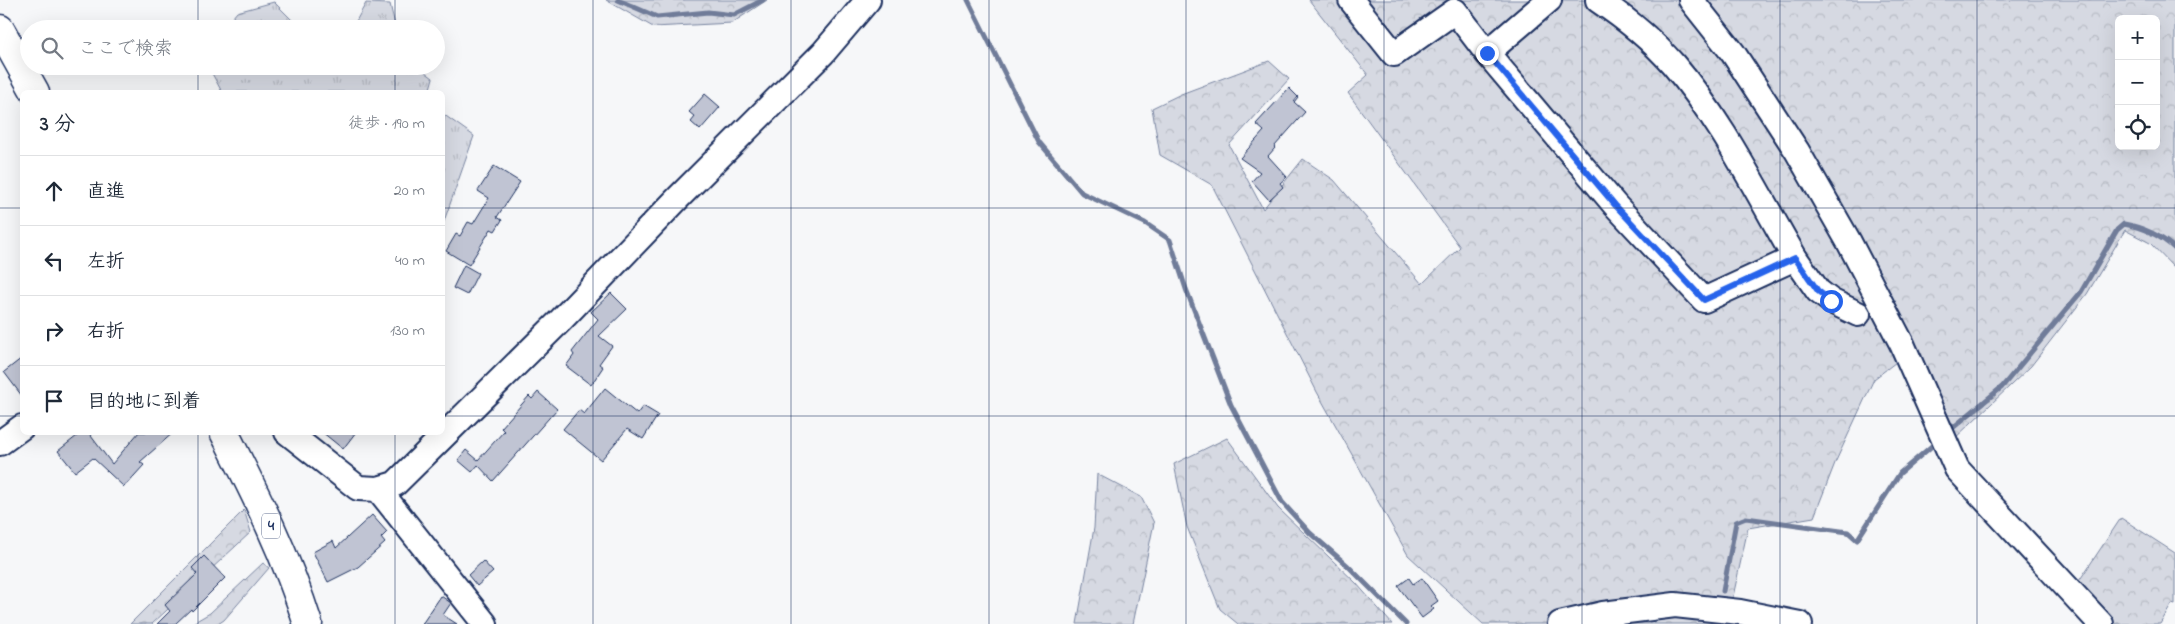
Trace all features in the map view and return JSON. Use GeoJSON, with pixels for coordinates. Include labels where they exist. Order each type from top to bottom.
{"type":"FeatureCollection","features":[{"type":"Feature","properties":{"kind":"highway"},"geometry":{"type":"LineString","coordinates":[[0,29],[20,65]]}},
{"type":"Feature","properties":{"kind":"highway"},"geometry":{"type":"LineString","coordinates":[[26,75],[34,90]]}},
{"type":"Feature","properties":{"kind":"highway","name":"4"},"geometry":{"type":"LineString","coordinates":[[226,435],[262,506],[296,584],[308,624]]}},
{"type":"Feature","properties":{"kind":"street"},"geometry":{"type":"LineString","coordinates":[[445,435],[555,326],[679,197],[823,53],[868,0]]}},
{"type":"Feature","properties":{"kind":"street"},"geometry":{"type":"LineString","coordinates":[[1351,0],[1394,54],[1455,11],[1487,53],[1615,205],[1704,300],[1795,258]]}},
{"type":"Feature","properties":{"kind":"street"},"geometry":{"type":"LineString","coordinates":[[1487,53],[1549,0]]}},
{"type":"Feature","properties":{"kind":"street"},"geometry":{"type":"LineString","coordinates":[[1598,0],[1646,38],[1673,64],[1715,120],[1795,258],[1818,291],[1831,301],[1858,314]]}},
{"type":"Feature","properties":{"kind":"street"},"geometry":{"type":"LineString","coordinates":[[1690,0],[1733,53],[1797,151],[1850,242],[1902,344],[1937,428],[1957,470],[2100,624]]}},
{"type":"Feature","properties":{"kind":"street"},"geometry":{"type":"LineString","coordinates":[[0,443],[20,428]]}},
{"type":"Feature","properties":{"kind":"street"},"geometry":{"type":"LineString","coordinates":[[291,435],[358,488],[378,489],[395,484],[445,435]]}},
{"type":"Feature","properties":{"kind":"street"},"geometry":{"type":"LineString","coordinates":[[378,489],[485,624]]}},
{"type":"Feature","properties":{"kind":"street"},"geometry":{"type":"LineString","coordinates":[[1560,624],[1603,614],[1676,605],[1740,612],[1800,624]]}},
{"type":"Feature","properties":{"kind":"green space"},"geometry":{"type":"Polygon","coordinates":[[[606,0],[767,0],[732,23],[653,27],[606,0]]]}},
{"type":"Feature","properties":{"kind":"green space"},"geometry":{"type":"Polygon","coordinates":[[[1309,0],[2175,0],[2175,269],[2150,243],[2125,230],[2087,294],[2031,366],[1951,442],[1900,359],[1874,379],[1835,463],[1814,517],[1748,528],[1727,624],[1483,624],[1408,555],[1317,392],[1212,185],[1160,155],[1152,108],[1181,94],[1269,61],[1289,79],[1229,145],[1263,209],[1303,159],[1334,180],[1422,284],[1460,247],[1348,93],[1368,75],[1309,0]]]}},
{"type":"Feature","properties":{"kind":"green space"},"geometry":{"type":"Polygon","coordinates":[[[274,2],[292,20],[230,20],[237,12],[274,2]]]}},
{"type":"Feature","properties":{"kind":"green space"},"geometry":{"type":"Polygon","coordinates":[[[366,3],[390,4],[394,20],[357,20],[366,3]]]}},
{"type":"Feature","properties":{"kind":"green space"},"geometry":{"type":"Polygon","coordinates":[[[213,75],[429,75],[433,78],[430,90],[221,90],[213,75]]]}},
{"type":"Feature","properties":{"kind":"green space"},"geometry":{"type":"Polygon","coordinates":[[[445,115],[474,136],[445,218],[445,115]]]}},
{"type":"Feature","properties":{"kind":"green space"},"geometry":{"type":"Polygon","coordinates":[[[1227,438],[1278,508],[1356,583],[1392,624],[1238,624],[1220,609],[1187,527],[1174,464],[1227,438]]]}},
{"type":"Feature","properties":{"kind":"green space"},"geometry":{"type":"Polygon","coordinates":[[[1097,474],[1141,497],[1154,523],[1133,624],[1077,624],[1094,528],[1097,474]]]}},
{"type":"Feature","properties":{"kind":"green space"},"geometry":{"type":"Polygon","coordinates":[[[244,510],[251,532],[152,624],[130,624],[244,510]]]}},
{"type":"Feature","properties":{"kind":"green space"},"geometry":{"type":"Polygon","coordinates":[[[2121,518],[2175,553],[2175,605],[2172,604],[2160,624],[2104,624],[2073,590],[2121,518]]]}},
{"type":"Feature","properties":{"kind":"green space"},"geometry":{"type":"Polygon","coordinates":[[[263,563],[269,568],[224,620],[218,624],[191,624],[210,613],[263,563]]]}},
{"type":"Feature","properties":{"kind":"building"},"geometry":{"type":"Polygon","coordinates":[[[1289,88],[1298,97],[1294,102],[1305,112],[1268,156],[1287,177],[1280,183],[1283,187],[1269,200],[1252,181],[1260,172],[1240,158],[1264,131],[1256,124],[1289,88]]]}},
{"type":"Feature","properties":{"kind":"building"},"geometry":{"type":"Polygon","coordinates":[[[705,94],[720,107],[700,130],[691,122],[695,117],[689,112],[705,94]]]}},
{"type":"Feature","properties":{"kind":"building"},"geometry":{"type":"Polygon","coordinates":[[[494,166],[520,182],[497,217],[502,220],[495,231],[491,229],[469,265],[446,251],[456,234],[460,236],[468,222],[473,224],[489,198],[478,191],[494,166]]]}},
{"type":"Feature","properties":{"kind":"building"},"geometry":{"type":"Polygon","coordinates":[[[464,265],[478,273],[467,295],[453,288],[464,265]]]}},
{"type":"Feature","properties":{"kind":"building"},"geometry":{"type":"Polygon","coordinates":[[[611,293],[627,309],[599,336],[612,346],[599,364],[603,367],[591,385],[566,366],[574,355],[572,352],[598,319],[591,312],[611,293]]]}},
{"type":"Feature","properties":{"kind":"building"},"geometry":{"type":"Polygon","coordinates":[[[20,360],[20,393],[4,372],[20,360]]]}},
{"type":"Feature","properties":{"kind":"building"},"geometry":{"type":"Polygon","coordinates":[[[605,388],[637,414],[643,406],[658,415],[643,439],[627,429],[601,460],[563,429],[579,410],[584,414],[605,388]]]}},
{"type":"Feature","properties":{"kind":"building"},"geometry":{"type":"Polygon","coordinates":[[[538,392],[557,409],[493,481],[478,465],[472,472],[458,460],[466,450],[478,460],[504,431],[501,428],[529,396],[532,399],[538,392]]]}},
{"type":"Feature","properties":{"kind":"building"},"geometry":{"type":"Polygon","coordinates":[[[78,435],[90,435],[112,464],[136,435],[171,435],[140,462],[144,465],[124,487],[93,458],[75,472],[58,451],[78,435]]]}},
{"type":"Feature","properties":{"kind":"building"},"geometry":{"type":"Polygon","coordinates":[[[326,435],[354,435],[343,449],[326,435]]]}},
{"type":"Feature","properties":{"kind":"building"},"geometry":{"type":"Polygon","coordinates":[[[372,515],[387,532],[381,538],[385,543],[358,567],[328,582],[313,552],[333,541],[336,548],[372,515]]]}},
{"type":"Feature","properties":{"kind":"building"},"geometry":{"type":"Polygon","coordinates":[[[204,556],[225,578],[192,611],[191,609],[175,624],[157,624],[170,611],[165,605],[197,574],[192,568],[204,556]]]}},
{"type":"Feature","properties":{"kind":"building"},"geometry":{"type":"Polygon","coordinates":[[[483,561],[493,572],[477,586],[468,575],[483,561]]]}},
{"type":"Feature","properties":{"kind":"building"},"geometry":{"type":"Polygon","coordinates":[[[1409,578],[1413,584],[1422,578],[1438,601],[1431,606],[1434,609],[1422,618],[1398,586],[1409,578]]]}},
{"type":"Feature","properties":{"kind":"building"},"geometry":{"type":"Polygon","coordinates":[[[441,596],[451,603],[443,615],[457,624],[422,624],[441,596]]]}},
{"type":"Feature","properties":{"kind":"waterway"},"geometry":{"type":"LineString","coordinates":[[618,0],[657,17],[708,12],[734,15],[763,0]]}},
{"type":"Feature","properties":{"kind":"waterway"},"geometry":{"type":"LineString","coordinates":[[968,0],[1039,142],[1082,193],[1145,223],[1170,240],[1186,289],[1231,405],[1282,502],[1310,533],[1348,566],[1406,624]]}},
{"type":"Feature","properties":{"kind":"waterway"},"geometry":{"type":"LineString","coordinates":[[1949,431],[2002,387],[2081,292],[2117,230],[2124,224],[2138,227],[2151,233],[2175,249]]}},
{"type":"Feature","properties":{"kind":"waterway"},"geometry":{"type":"LineString","coordinates":[[1723,591],[1736,522],[1746,518],[1848,532],[1857,540],[1900,473],[1933,445]]}},
{"type":"Feature","properties":{"kind":"route"},"geometry":{"type":"LineString","coordinates":[[1487,53],[1615,205],[1704,300],[1795,258],[1818,291],[1831,301]]}}]}
